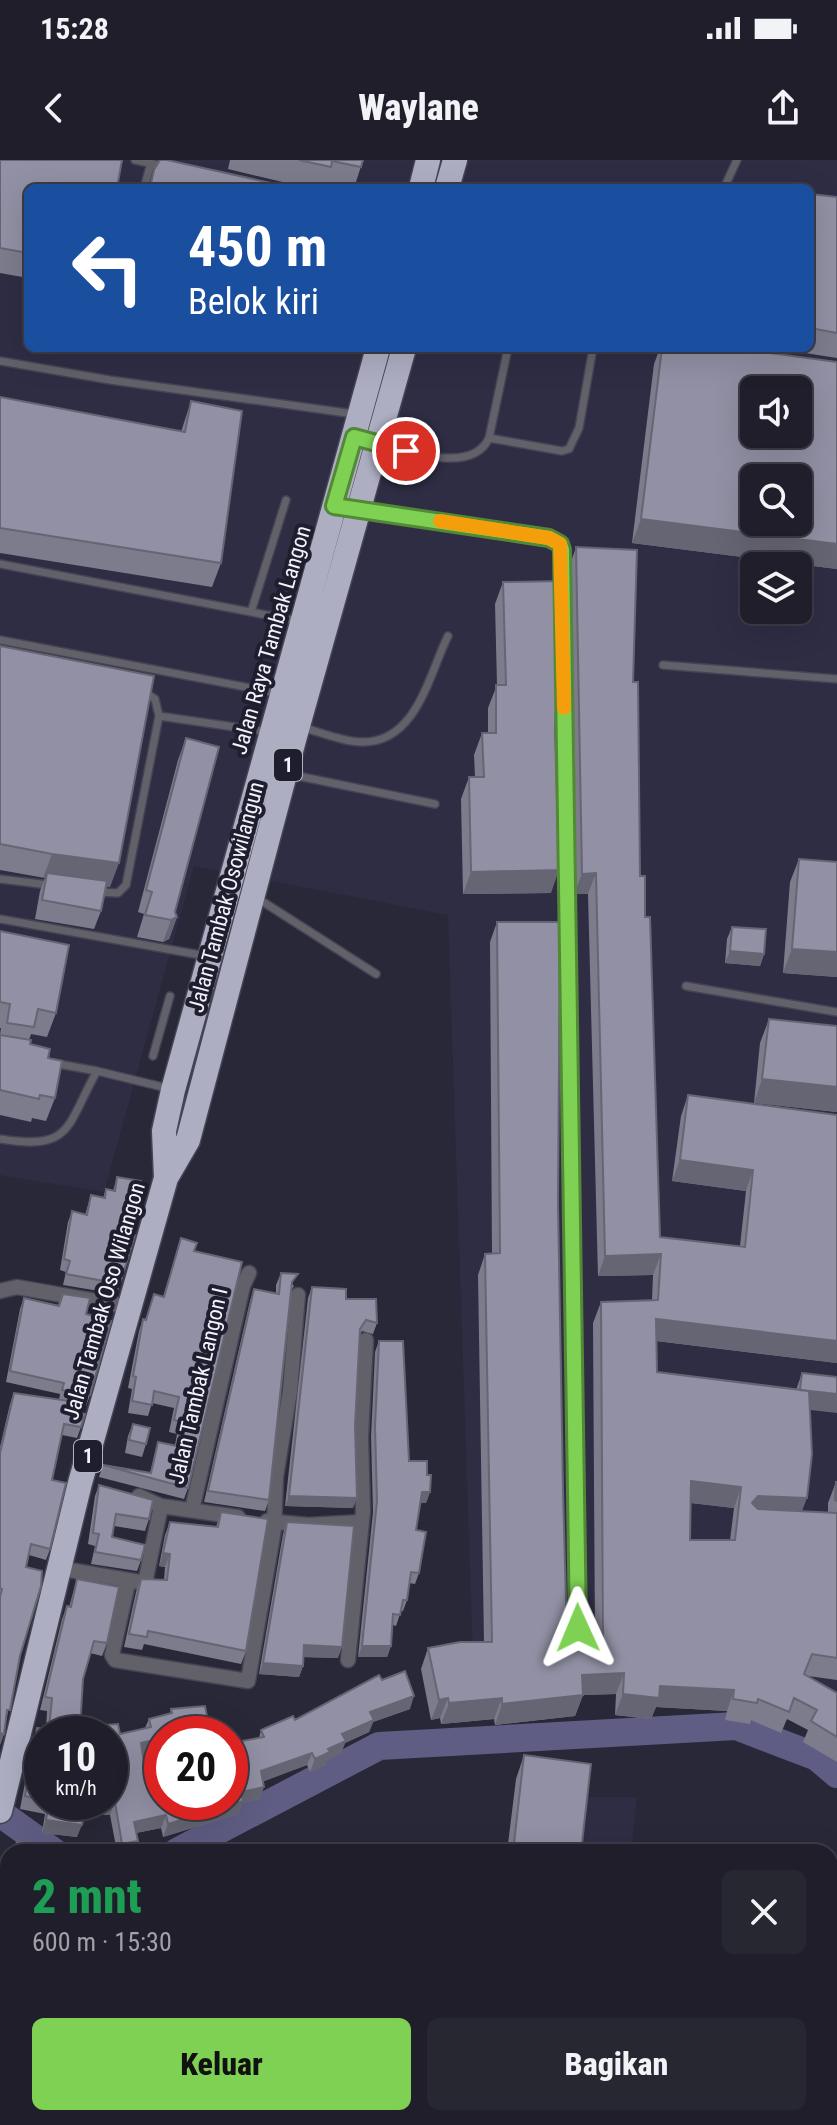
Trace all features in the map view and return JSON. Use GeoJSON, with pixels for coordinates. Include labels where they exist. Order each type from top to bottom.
{"type":"FeatureCollection","features":[{"type":"Feature","properties":{"kind":"highway"},"geometry":{"type":"LineString","coordinates":[[422,184],[428,160]]}},
{"type":"Feature","properties":{"kind":"highway"},"geometry":{"type":"LineString","coordinates":[[448,184],[455,160]]}},
{"type":"Feature","properties":{"kind":"highway","name":"Jalan Raya Tambak Langon"},"geometry":{"type":"LineString","coordinates":[[166,1178],[164,1131],[173,1090],[224,960],[285,729],[283,694],[346,508],[357,426],[377,352]]}},
{"type":"Feature","properties":{"kind":"highway","name":"Jalan Tambak Osowilangun"},"geometry":{"type":"LineString","coordinates":[[166,1178],[188,1140],[200,1097],[224,960],[253,896],[285,774],[285,729],[346,508],[378,444],[403,352]]}},
{"type":"Feature","properties":{"kind":"highway","name":"Jalan Tambak Oso Wilangon"},"geometry":{"type":"LineString","coordinates":[[0,1811],[21,1736],[58,1568],[85,1484],[166,1178]]}},
{"type":"Feature","properties":{"kind":"street","name":"Jalan Tambak Langon I"},"geometry":{"type":"LineString","coordinates":[[192,1510],[243,1286],[249,1273]]}},
{"type":"Feature","properties":{"kind":"street"},"geometry":{"type":"LineString","coordinates":[[0,1291],[17,1287],[130,1307]]}},
{"type":"Feature","properties":{"kind":"street"},"geometry":{"type":"LineString","coordinates":[[128,1583],[112,1655],[115,1660],[248,1681],[274,1523],[276,1477],[290,1391],[298,1295]]}},
{"type":"Feature","properties":{"kind":"street"},"geometry":{"type":"LineString","coordinates":[[348,1660],[362,1522],[366,1340]]}},
{"type":"Feature","properties":{"kind":"street"},"geometry":{"type":"LineString","coordinates":[[126,1493],[161,1506],[274,1523],[362,1522]]}},
{"type":"Feature","properties":{"kind":"street"},"geometry":{"type":"LineString","coordinates":[[58,1568],[128,1583],[147,1581],[161,1506]]}},
{"type":"Feature","properties":{"kind":"lane"},"geometry":{"type":"LineString","coordinates":[[135,160],[179,169]]}},
{"type":"Feature","properties":{"kind":"lane"},"geometry":{"type":"LineString","coordinates":[[726,184],[737,160]]}},
{"type":"Feature","properties":{"kind":"lane"},"geometry":{"type":"LineString","coordinates":[[145,184],[151,163]]}},
{"type":"Feature","properties":{"kind":"lane"},"geometry":{"type":"LineString","coordinates":[[0,361],[357,426],[378,444],[451,457],[473,456],[485,447],[507,352]]}},
{"type":"Feature","properties":{"kind":"lane"},"geometry":{"type":"LineString","coordinates":[[489,438],[562,451],[569,449],[579,428],[592,352]]}},
{"type":"Feature","properties":{"kind":"lane"},"geometry":{"type":"LineString","coordinates":[[251,612],[286,500]]}},
{"type":"Feature","properties":{"kind":"lane"},"geometry":{"type":"LineString","coordinates":[[346,508],[557,541],[562,550],[563,598]]}},
{"type":"Feature","properties":{"kind":"lane"},"geometry":{"type":"LineString","coordinates":[[0,564],[305,622]]}},
{"type":"Feature","properties":{"kind":"lane"},"geometry":{"type":"LineString","coordinates":[[159,716],[285,729],[362,742],[394,733],[411,719],[448,636]]}},
{"type":"Feature","properties":{"kind":"lane"},"geometry":{"type":"LineString","coordinates":[[0,640],[283,694]]}},
{"type":"Feature","properties":{"kind":"lane"},"geometry":{"type":"LineString","coordinates":[[564,661],[578,1628]]}},
{"type":"Feature","properties":{"kind":"lane"},"geometry":{"type":"LineString","coordinates":[[663,665],[837,679]]}},
{"type":"Feature","properties":{"kind":"lane"},"geometry":{"type":"LineString","coordinates":[[85,890],[113,894],[126,885],[159,716],[155,699],[148,692],[134,689]]}},
{"type":"Feature","properties":{"kind":"lane"},"geometry":{"type":"LineString","coordinates":[[285,774],[435,804]]}},
{"type":"Feature","properties":{"kind":"lane"},"geometry":{"type":"LineString","coordinates":[[0,879],[57,886]]}},
{"type":"Feature","properties":{"kind":"lane"},"geometry":{"type":"LineString","coordinates":[[253,896],[376,974]]}},
{"type":"Feature","properties":{"kind":"lane"},"geometry":{"type":"LineString","coordinates":[[0,919],[224,960]]}},
{"type":"Feature","properties":{"kind":"lane"},"geometry":{"type":"LineString","coordinates":[[686,986],[837,1012]]}},
{"type":"Feature","properties":{"kind":"lane"},"geometry":{"type":"LineString","coordinates":[[153,1056],[170,996]]}},
{"type":"Feature","properties":{"kind":"lane"},"geometry":{"type":"LineString","coordinates":[[42,1061],[97,1071],[200,1097]]}},
{"type":"Feature","properties":{"kind":"lane"},"geometry":{"type":"LineString","coordinates":[[0,1139],[31,1144],[51,1141],[67,1130],[97,1071]]}},
{"type":"Feature","properties":{"kind":"shaded area"},"geometry":{"type":"Polygon","coordinates":[[[0,160],[837,160],[837,1691],[473,1656],[448,915],[194,866],[104,1192],[0,1175],[0,160]]]}},
{"type":"Feature","properties":{"kind":"shaded area"},"geometry":{"type":"Polygon","coordinates":[[[517,1797],[637,1797],[632,1844],[512,1844],[517,1797]]]}},
{"type":"Feature","properties":{"kind":"building"},"geometry":{"type":"Polygon","coordinates":[[[0,160],[122,160],[118,184],[24,184],[24,252],[0,248],[0,160]]]}},
{"type":"Feature","properties":{"kind":"building"},"geometry":{"type":"Polygon","coordinates":[[[160,160],[167,160],[276,184],[151,184],[160,160]]]}},
{"type":"Feature","properties":{"kind":"building"},"geometry":{"type":"Polygon","coordinates":[[[299,160],[363,160],[361,167],[332,161],[331,167],[299,160]]]}},
{"type":"Feature","properties":{"kind":"building"},"geometry":{"type":"Polygon","coordinates":[[[814,194],[837,197],[837,333],[814,329],[814,194]]]}},
{"type":"Feature","properties":{"kind":"building"},"geometry":{"type":"Polygon","coordinates":[[[662,352],[763,352],[837,362],[837,544],[774,536],[812,536],[812,464],[740,464],[740,532],[641,519],[662,352]]]}},
{"type":"Feature","properties":{"kind":"building"},"geometry":{"type":"Polygon","coordinates":[[[0,397],[185,432],[191,401],[242,411],[221,563],[0,528],[0,397]]]}},
{"type":"Feature","properties":{"kind":"building"},"geometry":{"type":"Polygon","coordinates":[[[576,547],[637,550],[633,682],[638,682],[640,876],[645,876],[645,917],[650,917],[660,1237],[745,1247],[753,1170],[680,1160],[688,1095],[837,1115],[837,1341],[656,1319],[657,1372],[809,1391],[812,1454],[807,1498],[758,1496],[752,1503],[758,1509],[837,1513],[837,1658],[812,1654],[804,1674],[837,1693],[837,1737],[811,1721],[817,1710],[794,1698],[789,1712],[758,1699],[757,1703],[733,1699],[734,1690],[660,1686],[659,1698],[623,1694],[624,1673],[582,1675],[583,1695],[502,1704],[502,1698],[449,1703],[448,1698],[439,1700],[428,1648],[460,1642],[492,1642],[485,1254],[500,1253],[497,922],[560,922],[558,1203],[567,1639],[603,1641],[601,1302],[658,1300],[661,1254],[605,1256],[596,873],[582,874],[576,547]],[[691,1481],[690,1540],[735,1540],[741,1487],[691,1481]]]}},
{"type":"Feature","properties":{"kind":"building"},"geometry":{"type":"Polygon","coordinates":[[[564,581],[566,675],[557,675],[555,730],[559,870],[471,872],[469,777],[484,777],[482,733],[496,733],[496,685],[506,685],[503,582],[564,581]]]}},
{"type":"Feature","properties":{"kind":"building"},"geometry":{"type":"Polygon","coordinates":[[[0,646],[154,676],[119,863],[0,844],[0,646]]]}},
{"type":"Feature","properties":{"kind":"building"},"geometry":{"type":"Polygon","coordinates":[[[186,738],[219,747],[175,912],[177,917],[171,920],[145,915],[152,892],[146,890],[186,738]]]}},
{"type":"Feature","properties":{"kind":"building"},"geometry":{"type":"Polygon","coordinates":[[[799,859],[837,862],[837,952],[792,949],[799,859]]]}},
{"type":"Feature","properties":{"kind":"building"},"geometry":{"type":"Polygon","coordinates":[[[47,873],[107,881],[101,911],[42,900],[47,873]]]}},
{"type":"Feature","properties":{"kind":"building"},"geometry":{"type":"Polygon","coordinates":[[[732,927],[766,929],[764,954],[730,951],[732,927]]]}},
{"type":"Feature","properties":{"kind":"building"},"geometry":{"type":"Polygon","coordinates":[[[0,931],[69,945],[56,1013],[38,1009],[34,1027],[7,1023],[10,1004],[0,1002],[0,931]]]}},
{"type":"Feature","properties":{"kind":"building"},"geometry":{"type":"Polygon","coordinates":[[[769,1019],[837,1026],[837,1087],[762,1079],[769,1019]]]}},
{"type":"Feature","properties":{"kind":"building"},"geometry":{"type":"Polygon","coordinates":[[[0,1035],[31,1040],[30,1044],[50,1049],[48,1058],[62,1061],[55,1098],[40,1095],[39,1099],[0,1090],[0,1035]]]}},
{"type":"Feature","properties":{"kind":"building"},"geometry":{"type":"Polygon","coordinates":[[[117,1177],[141,1181],[130,1234],[135,1235],[120,1284],[66,1274],[70,1261],[64,1259],[72,1211],[87,1215],[91,1195],[105,1198],[106,1189],[115,1191],[117,1177]]]}},
{"type":"Feature","properties":{"kind":"building"},"geometry":{"type":"Polygon","coordinates":[[[181,1238],[197,1243],[194,1251],[242,1262],[188,1488],[103,1465],[151,1473],[158,1442],[177,1446],[182,1422],[174,1420],[179,1397],[154,1391],[152,1405],[132,1401],[143,1319],[146,1320],[154,1294],[164,1297],[181,1238]]]}},
{"type":"Feature","properties":{"kind":"building"},"geometry":{"type":"Polygon","coordinates":[[[281,1273],[298,1274],[292,1282],[269,1500],[208,1491],[254,1289],[279,1294],[281,1273]]]}},
{"type":"Feature","properties":{"kind":"building"},"geometry":{"type":"Polygon","coordinates":[[[312,1287],[346,1289],[346,1299],[376,1299],[377,1323],[366,1320],[360,1329],[355,1426],[357,1498],[289,1496],[312,1287]]]}},
{"type":"Feature","properties":{"kind":"building"},"geometry":{"type":"Polygon","coordinates":[[[63,1294],[90,1298],[86,1314],[111,1321],[90,1395],[62,1390],[64,1383],[10,1371],[24,1298],[59,1306],[63,1294]]]}},
{"type":"Feature","properties":{"kind":"building"},"geometry":{"type":"Polygon","coordinates":[[[379,1341],[403,1341],[409,1461],[427,1461],[427,1475],[431,1475],[430,1492],[422,1492],[416,1530],[426,1532],[419,1573],[411,1572],[407,1600],[403,1600],[400,1615],[393,1614],[391,1646],[362,1646],[377,1501],[375,1426],[379,1341]]]}},
{"type":"Feature","properties":{"kind":"building"},"geometry":{"type":"Polygon","coordinates":[[[802,1373],[837,1377],[837,1394],[800,1390],[802,1373]]]}},
{"type":"Feature","properties":{"kind":"building"},"geometry":{"type":"Polygon","coordinates":[[[14,1393],[69,1401],[67,1410],[85,1414],[81,1427],[64,1424],[52,1480],[66,1483],[50,1549],[31,1544],[26,1567],[42,1571],[41,1586],[20,1656],[4,1734],[0,1733],[0,1453],[14,1393]]]}},
{"type":"Feature","properties":{"kind":"building"},"geometry":{"type":"Polygon","coordinates":[[[133,1424],[150,1428],[146,1444],[129,1440],[133,1424]]]}},
{"type":"Feature","properties":{"kind":"building"},"geometry":{"type":"Polygon","coordinates":[[[99,1485],[153,1500],[149,1519],[116,1514],[112,1537],[145,1545],[141,1560],[95,1552],[99,1534],[93,1533],[99,1485]]]}},
{"type":"Feature","properties":{"kind":"building"},"geometry":{"type":"Polygon","coordinates":[[[221,1512],[268,1519],[246,1651],[148,1631],[147,1637],[129,1634],[141,1579],[167,1580],[170,1554],[163,1553],[170,1522],[218,1527],[221,1512]]]}},
{"type":"Feature","properties":{"kind":"building"},"geometry":{"type":"Polygon","coordinates":[[[287,1522],[354,1526],[342,1647],[304,1645],[303,1666],[263,1663],[287,1522]]]}},
{"type":"Feature","properties":{"kind":"building"},"geometry":{"type":"Polygon","coordinates":[[[77,1579],[119,1587],[107,1643],[94,1641],[83,1679],[81,1716],[50,1716],[52,1698],[45,1697],[67,1606],[71,1607],[77,1579]]]}},
{"type":"Feature","properties":{"kind":"building"},"geometry":{"type":"Polygon","coordinates":[[[405,1671],[414,1696],[370,1712],[374,1720],[342,1734],[346,1741],[328,1749],[330,1752],[315,1759],[312,1753],[261,1771],[264,1787],[248,1790],[248,1740],[264,1737],[261,1730],[293,1716],[295,1720],[379,1675],[382,1680],[405,1671]]]}},
{"type":"Feature","properties":{"kind":"building"},"geometry":{"type":"Polygon","coordinates":[[[205,1706],[207,1716],[160,1716],[172,1713],[171,1709],[205,1706]]]}},
{"type":"Feature","properties":{"kind":"building"},"geometry":{"type":"Polygon","coordinates":[[[144,1729],[144,1742],[141,1743],[144,1820],[134,1822],[138,1841],[122,1844],[118,1820],[128,1820],[128,1732],[144,1729]]]}},
{"type":"Feature","properties":{"kind":"building"},"geometry":{"type":"Polygon","coordinates":[[[524,1755],[591,1764],[582,1844],[514,1844],[524,1755]]]}},
{"type":"Feature","properties":{"kind":"building"},"geometry":{"type":"Polygon","coordinates":[[[46,1820],[83,1820],[82,1825],[46,1820]]]}},
{"type":"Feature","properties":{"kind":"waterway"},"geometry":{"type":"LineString","coordinates":[[192,1844],[379,1746],[736,1726],[817,1757],[837,1774]]}},
{"type":"Feature","properties":{"kind":"waterway"},"geometry":{"type":"LineString","coordinates":[[0,1813],[43,1844]]}},
{"type":"Feature","properties":{"kind":"slow traffic"},"geometry":{"type":"LineString","coordinates":[[440,521],[549,538],[560,544],[564,708]]}},
{"type":"Feature","properties":{"kind":"route"},"geometry":{"type":"LineString","coordinates":[[406,451],[354,437],[334,506],[549,538],[560,544],[562,550],[578,1628]]}}]}
